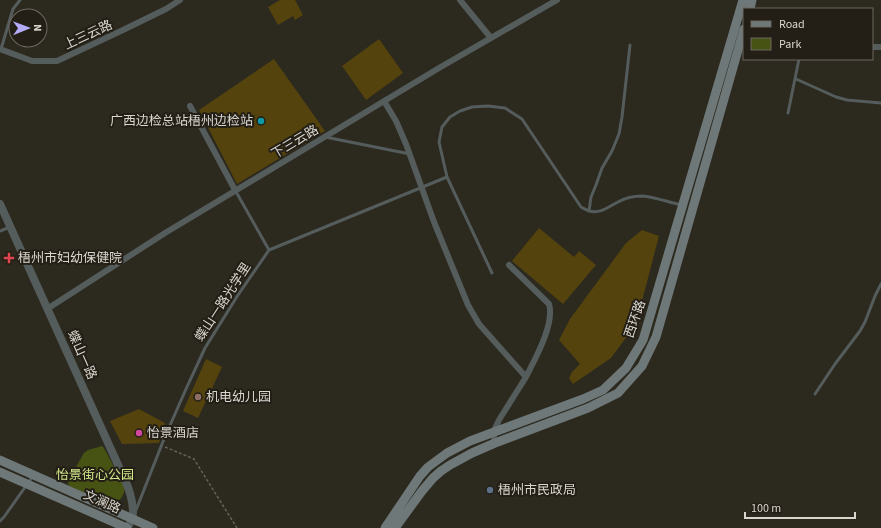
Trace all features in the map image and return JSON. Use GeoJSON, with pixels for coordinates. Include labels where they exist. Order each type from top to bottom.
{"type":"FeatureCollection","features":[{"type":"Feature","properties":{"kind":"main road","name":"西环路"},"geometry":{"type":"LineString","coordinates":[[385,528],[420,476],[428,467],[447,453],[470,441],[583,399],[603,390],[626,368],[643,340],[742,12],[743,0]]}},
{"type":"Feature","properties":{"kind":"main road","name":"西环路"},"geometry":{"type":"LineString","coordinates":[[395,528],[433,478],[450,464],[495,443],[588,408],[618,393],[642,366],[656,337],[743,32]]}},
{"type":"Feature","properties":{"kind":"main road","name":"文澜路"},"geometry":{"type":"LineString","coordinates":[[0,460],[154,528]]}},
{"type":"Feature","properties":{"kind":"main road","name":"文澜路"},"geometry":{"type":"LineString","coordinates":[[0,472],[128,528]]}},
{"type":"Feature","properties":{"kind":"street","name":"上三云路"},"geometry":{"type":"LineString","coordinates":[[1,49],[32,61],[57,61],[180,0]]}},
{"type":"Feature","properties":{"kind":"street"},"geometry":{"type":"LineString","coordinates":[[460,0],[491,38]]}},
{"type":"Feature","properties":{"kind":"street","name":"下三云路"},"geometry":{"type":"LineString","coordinates":[[47,309],[235,190],[491,38],[558,0]]}},
{"type":"Feature","properties":{"kind":"street"},"geometry":{"type":"LineString","coordinates":[[384,101],[396,121],[410,154],[434,222],[468,305],[479,324],[526,377]]}},
{"type":"Feature","properties":{"kind":"street"},"geometry":{"type":"LineString","coordinates":[[190,106],[235,190]]}},
{"type":"Feature","properties":{"kind":"street","name":"蝶山一路"},"geometry":{"type":"LineString","coordinates":[[0,204],[128,487],[131,497],[132,519]]}},
{"type":"Feature","properties":{"kind":"street"},"geometry":{"type":"LineString","coordinates":[[495,443],[493,433],[499,420],[526,377],[543,341],[548,327],[551,310],[549,304],[509,265]]}},
{"type":"Feature","properties":{"kind":"street"},"geometry":{"type":"LineString","coordinates":[[128,528],[132,519]]}},
{"type":"Feature","properties":{"kind":"lane"},"geometry":{"type":"LineString","coordinates":[[1,49],[13,9],[20,0]]}},
{"type":"Feature","properties":{"kind":"lane"},"geometry":{"type":"LineString","coordinates":[[589,211],[591,197],[602,168],[612,151],[618,134],[622,117],[630,45]]}},
{"type":"Feature","properties":{"kind":"lane"},"geometry":{"type":"LineString","coordinates":[[788,113],[799,60]]}},
{"type":"Feature","properties":{"kind":"lane"},"geometry":{"type":"LineString","coordinates":[[796,79],[836,97],[847,100],[881,103]]}},
{"type":"Feature","properties":{"kind":"lane"},"geometry":{"type":"LineString","coordinates":[[492,273],[447,177],[439,142],[442,127],[450,118],[460,111],[472,107],[488,106],[505,108],[522,119],[581,207],[589,211],[597,212],[606,210],[618,202],[628,198],[641,196],[683,206]]}},
{"type":"Feature","properties":{"kind":"lane"},"geometry":{"type":"LineString","coordinates":[[325,137],[410,154]]}},
{"type":"Feature","properties":{"kind":"lane"},"geometry":{"type":"LineString","coordinates":[[235,190],[269,250],[447,177]]}},
{"type":"Feature","properties":{"kind":"lane"},"geometry":{"type":"LineString","coordinates":[[0,231],[10,227]]}},
{"type":"Feature","properties":{"kind":"lane","name":"蝶山一路光学里"},"geometry":{"type":"LineString","coordinates":[[132,519],[162,445],[205,348],[269,250]]}},
{"type":"Feature","properties":{"kind":"lane"},"geometry":{"type":"LineString","coordinates":[[815,394],[866,322],[874,296],[881,284]]}},
{"type":"Feature","properties":{"kind":"lane"},"geometry":{"type":"LineString","coordinates":[[0,521],[33,475]]}},
{"type":"Feature","properties":{"kind":"path"},"geometry":{"type":"LineString","coordinates":[[162,445],[194,459],[237,528]]}},
{"type":"Feature","properties":{"kind":"green space","name":"怡景街心公园"},"geometry":{"type":"Polygon","coordinates":[[[102,446],[125,488],[121,499],[111,505],[69,486],[68,483],[84,453],[88,450],[102,446]]]}},
{"type":"Feature","properties":{"kind":"building"},"geometry":{"type":"Polygon","coordinates":[[[280,0],[295,0],[303,15],[295,20],[293,16],[278,25],[268,7],[280,0]]]}},
{"type":"Feature","properties":{"kind":"building"},"geometry":{"type":"Polygon","coordinates":[[[379,39],[403,73],[366,100],[342,66],[379,39]]]}},
{"type":"Feature","properties":{"kind":"building","name":"广西边检总站梧州边检站"},"geometry":{"type":"Polygon","coordinates":[[[274,59],[325,131],[237,184],[199,110],[274,59]]]}},
{"type":"Feature","properties":{"kind":"building"},"geometry":{"type":"Polygon","coordinates":[[[539,228],[574,257],[579,251],[596,265],[563,304],[512,261],[539,228]]]}},
{"type":"Feature","properties":{"kind":"building"},"geometry":{"type":"Polygon","coordinates":[[[642,230],[659,236],[637,320],[631,331],[611,358],[573,384],[569,378],[572,372],[580,364],[559,340],[570,319],[626,243],[642,230]]]}},
{"type":"Feature","properties":{"kind":"building"},"geometry":{"type":"Polygon","coordinates":[[[206,359],[222,367],[198,418],[183,411],[206,359]]]}},
{"type":"Feature","properties":{"kind":"building","name":"怡景酒店"},"geometry":{"type":"Polygon","coordinates":[[[139,409],[165,423],[159,443],[122,444],[110,421],[139,409]]]}},
{"type":"Feature","properties":{"kind":"place","name":"广西边检总站梧州边检站"},"geometry":{"type":"Point","coordinates":[261,121]}},
{"type":"Feature","properties":{"kind":"place","name":"梧州市妇幼保健院"},"geometry":{"type":"Point","coordinates":[9,258]}},
{"type":"Feature","properties":{"kind":"place","name":"机电幼儿园"},"geometry":{"type":"Point","coordinates":[198,397]}},
{"type":"Feature","properties":{"kind":"place","name":"怡景酒店"},"geometry":{"type":"Point","coordinates":[139,433]}},
{"type":"Feature","properties":{"kind":"place","name":"梧州市民政局"},"geometry":{"type":"Point","coordinates":[490,490]}}]}
